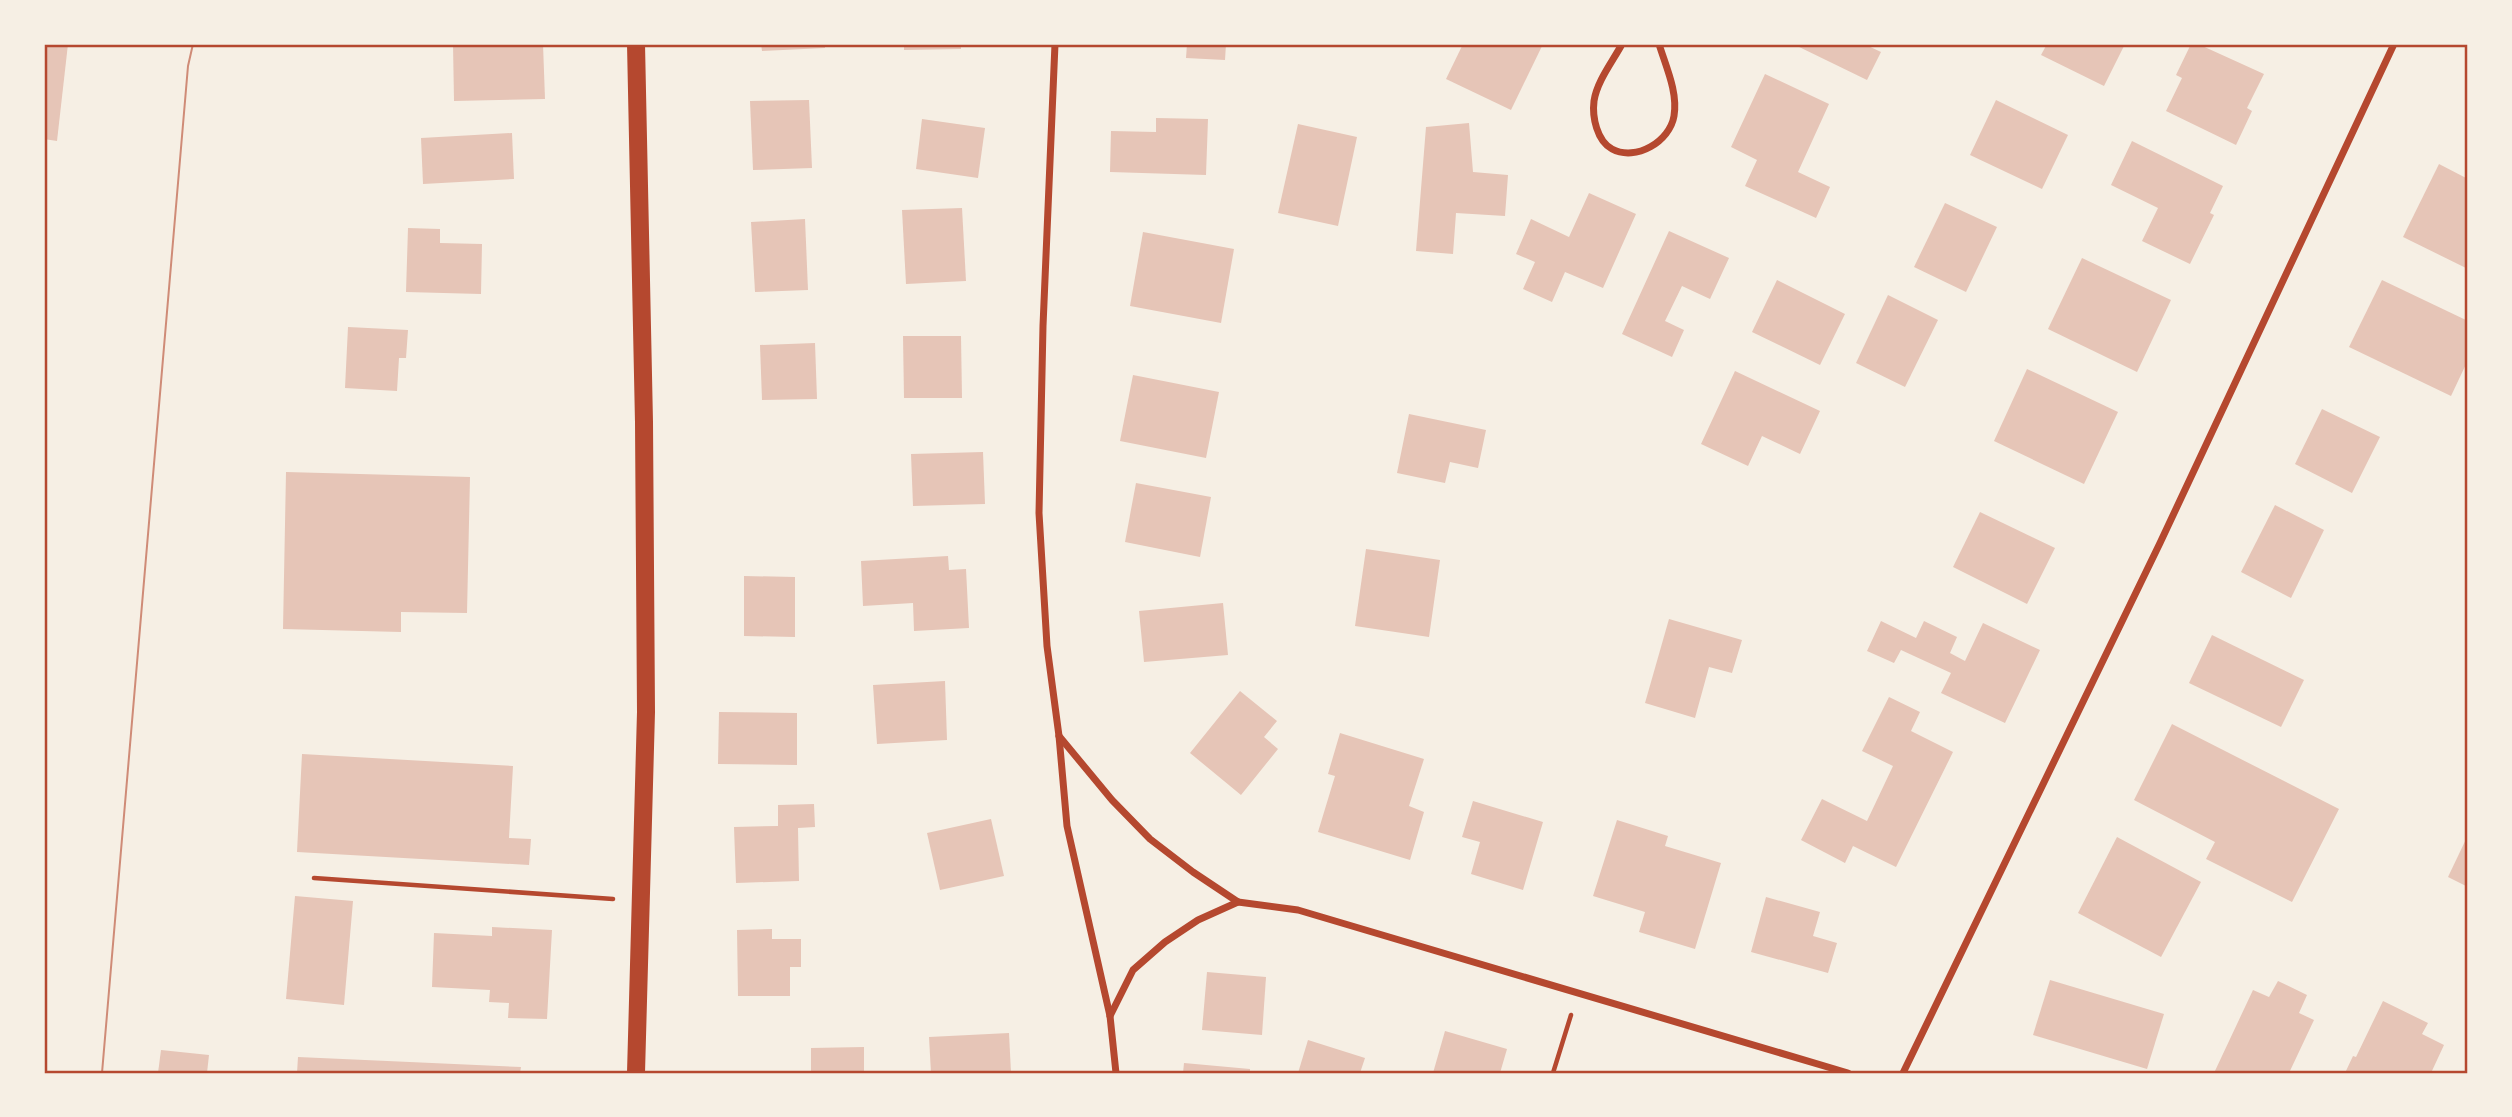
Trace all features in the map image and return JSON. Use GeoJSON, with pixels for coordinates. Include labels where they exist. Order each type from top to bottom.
{"type":"FeatureCollection","features":[{"type":"Feature","properties":{"kind":"main road"},"geometry":{"type":"LineString","coordinates":[[636,44],[644,422],[646,699],[636,1073]]}},
{"type":"Feature","properties":{"kind":"street"},"geometry":{"type":"LineString","coordinates":[[1055,44],[1043,326],[1040,513],[1047,646],[1067,826],[1110,1016],[1116,1073]]}},
{"type":"Feature","properties":{"kind":"street"},"geometry":{"type":"LineString","coordinates":[[1622,44],[1594,100],[1594,118],[1600,137],[1612,149],[1630,153],[1649,148],[1664,138],[1674,119],[1675,97],[1658,44]]}},
{"type":"Feature","properties":{"kind":"street"},"geometry":{"type":"LineString","coordinates":[[1903,1073],[2160,543],[2394,44]]}},
{"type":"Feature","properties":{"kind":"street"},"geometry":{"type":"LineString","coordinates":[[1059,736],[1112,800],[1150,839],[1238,902],[1298,910],[1849,1073]]}},
{"type":"Feature","properties":{"kind":"street"},"geometry":{"type":"LineString","coordinates":[[1110,1016],[1133,971],[1165,942],[1198,920],[1238,902]]}},
{"type":"Feature","properties":{"kind":"path"},"geometry":{"type":"LineString","coordinates":[[314,878],[641,900]]}},
{"type":"Feature","properties":{"kind":"path"},"geometry":{"type":"LineString","coordinates":[[1553,1073],[1577,994]]}},
{"type":"Feature","properties":{"kind":"building"},"geometry":{"type":"Polygon","coordinates":[[[44,44],[68,44],[57,141],[44,139],[44,44]]]}},
{"type":"Feature","properties":{"kind":"building"},"geometry":{"type":"Polygon","coordinates":[[[453,44],[543,44],[545,99],[454,101],[453,44]]]}},
{"type":"Feature","properties":{"kind":"building"},"geometry":{"type":"Polygon","coordinates":[[[761,44],[825,44],[825,48],[762,51],[761,44]]]}},
{"type":"Feature","properties":{"kind":"building"},"geometry":{"type":"Polygon","coordinates":[[[904,44],[961,44],[961,49],[904,50],[904,44]]]}},
{"type":"Feature","properties":{"kind":"building"},"geometry":{"type":"Polygon","coordinates":[[[1187,44],[1226,44],[1225,60],[1186,58],[1187,44]]]}},
{"type":"Feature","properties":{"kind":"building"},"geometry":{"type":"Polygon","coordinates":[[[1463,44],[1543,44],[1511,110],[1446,79],[1463,44]]]}},
{"type":"Feature","properties":{"kind":"building"},"geometry":{"type":"Polygon","coordinates":[[[1793,44],[1864,44],[1881,52],[1867,80],[1793,44]]]}},
{"type":"Feature","properties":{"kind":"building"},"geometry":{"type":"Polygon","coordinates":[[[2047,44],[2125,44],[2104,86],[2041,55],[2047,44]]]}},
{"type":"Feature","properties":{"kind":"building"},"geometry":{"type":"Polygon","coordinates":[[[2191,44],[2198,44],[2264,74],[2247,108],[2252,111],[2236,145],[2166,111],[2182,78],[2176,75],[2191,44]]]}},
{"type":"Feature","properties":{"kind":"building"},"geometry":{"type":"Polygon","coordinates":[[[1765,74],[1829,104],[1798,172],[1830,187],[1816,218],[1745,186],[1757,160],[1731,147],[1765,74]]]}},
{"type":"Feature","properties":{"kind":"building"},"geometry":{"type":"Polygon","coordinates":[[[809,100],[812,168],[753,170],[750,101],[809,100]]]}},
{"type":"Feature","properties":{"kind":"building"},"geometry":{"type":"Polygon","coordinates":[[[1996,100],[2068,135],[2042,189],[1970,155],[1996,100]]]}},
{"type":"Feature","properties":{"kind":"building"},"geometry":{"type":"Polygon","coordinates":[[[1156,118],[1208,119],[1206,175],[1110,172],[1111,131],[1156,132],[1156,118]]]}},
{"type":"Feature","properties":{"kind":"building"},"geometry":{"type":"Polygon","coordinates":[[[922,119],[985,128],[978,178],[916,169],[922,119]]]}},
{"type":"Feature","properties":{"kind":"building"},"geometry":{"type":"Polygon","coordinates":[[[1469,123],[1473,172],[1508,175],[1505,216],[1456,213],[1453,254],[1416,251],[1426,127],[1469,123]]]}},
{"type":"Feature","properties":{"kind":"building"},"geometry":{"type":"Polygon","coordinates":[[[1298,124],[1357,137],[1338,226],[1278,213],[1298,124]]]}},
{"type":"Feature","properties":{"kind":"building"},"geometry":{"type":"Polygon","coordinates":[[[512,133],[514,179],[423,184],[421,138],[512,133]]]}},
{"type":"Feature","properties":{"kind":"building"},"geometry":{"type":"Polygon","coordinates":[[[2132,141],[2223,186],[2210,213],[2214,215],[2190,264],[2142,241],[2158,208],[2111,185],[2132,141]]]}},
{"type":"Feature","properties":{"kind":"building"},"geometry":{"type":"Polygon","coordinates":[[[2439,164],[2468,179],[2468,269],[2403,237],[2439,164]]]}},
{"type":"Feature","properties":{"kind":"building"},"geometry":{"type":"Polygon","coordinates":[[[1589,193],[1636,214],[1603,288],[1565,272],[1552,302],[1523,289],[1535,262],[1516,254],[1531,219],[1569,237],[1589,193]]]}},
{"type":"Feature","properties":{"kind":"building"},"geometry":{"type":"Polygon","coordinates":[[[1945,203],[1997,227],[1966,292],[1914,267],[1945,203]]]}},
{"type":"Feature","properties":{"kind":"building"},"geometry":{"type":"Polygon","coordinates":[[[962,208],[966,281],[906,284],[902,210],[962,208]]]}},
{"type":"Feature","properties":{"kind":"building"},"geometry":{"type":"Polygon","coordinates":[[[805,219],[808,290],[755,292],[751,222],[805,219]]]}},
{"type":"Feature","properties":{"kind":"building"},"geometry":{"type":"Polygon","coordinates":[[[408,228],[440,229],[440,243],[482,244],[481,294],[406,292],[408,228]]]}},
{"type":"Feature","properties":{"kind":"building"},"geometry":{"type":"Polygon","coordinates":[[[1669,231],[1729,258],[1710,299],[1682,286],[1665,321],[1684,330],[1672,357],[1622,334],[1669,231]]]}},
{"type":"Feature","properties":{"kind":"building"},"geometry":{"type":"Polygon","coordinates":[[[1143,232],[1234,249],[1221,323],[1130,306],[1143,232]]]}},
{"type":"Feature","properties":{"kind":"building"},"geometry":{"type":"Polygon","coordinates":[[[2082,258],[2171,300],[2137,372],[2048,329],[2082,258]]]}},
{"type":"Feature","properties":{"kind":"building"},"geometry":{"type":"Polygon","coordinates":[[[1777,280],[1845,314],[1820,365],[1752,332],[1777,280]]]}},
{"type":"Feature","properties":{"kind":"building"},"geometry":{"type":"Polygon","coordinates":[[[2382,280],[2468,321],[2468,360],[2451,396],[2349,347],[2382,280]]]}},
{"type":"Feature","properties":{"kind":"building"},"geometry":{"type":"Polygon","coordinates":[[[1888,295],[1938,320],[1905,387],[1856,363],[1888,295]]]}},
{"type":"Feature","properties":{"kind":"building"},"geometry":{"type":"Polygon","coordinates":[[[348,327],[408,330],[406,358],[399,358],[397,391],[345,388],[348,327]]]}},
{"type":"Feature","properties":{"kind":"building"},"geometry":{"type":"Polygon","coordinates":[[[903,336],[961,336],[962,398],[904,398],[903,336]]]}},
{"type":"Feature","properties":{"kind":"building"},"geometry":{"type":"Polygon","coordinates":[[[815,343],[817,399],[762,400],[760,345],[815,343]]]}},
{"type":"Feature","properties":{"kind":"building"},"geometry":{"type":"Polygon","coordinates":[[[2027,369],[2118,412],[2084,484],[1994,441],[2027,369]]]}},
{"type":"Feature","properties":{"kind":"building"},"geometry":{"type":"Polygon","coordinates":[[[1735,371],[1820,411],[1800,454],[1762,436],[1748,466],[1701,444],[1735,371]]]}},
{"type":"Feature","properties":{"kind":"building"},"geometry":{"type":"Polygon","coordinates":[[[1133,375],[1219,392],[1206,458],[1120,441],[1133,375]]]}},
{"type":"Feature","properties":{"kind":"building"},"geometry":{"type":"Polygon","coordinates":[[[2322,409],[2380,437],[2352,493],[2295,464],[2322,409]]]}},
{"type":"Feature","properties":{"kind":"building"},"geometry":{"type":"Polygon","coordinates":[[[1409,414],[1486,430],[1478,468],[1450,462],[1445,483],[1397,473],[1409,414]]]}},
{"type":"Feature","properties":{"kind":"building"},"geometry":{"type":"Polygon","coordinates":[[[983,452],[985,504],[913,506],[911,454],[983,452]]]}},
{"type":"Feature","properties":{"kind":"building"},"geometry":{"type":"Polygon","coordinates":[[[286,472],[470,477],[467,613],[401,612],[401,632],[283,629],[286,472]]]}},
{"type":"Feature","properties":{"kind":"building"},"geometry":{"type":"Polygon","coordinates":[[[1136,483],[1211,497],[1200,557],[1125,542],[1136,483]]]}},
{"type":"Feature","properties":{"kind":"building"},"geometry":{"type":"Polygon","coordinates":[[[2275,505],[2324,530],[2291,598],[2241,572],[2275,505]]]}},
{"type":"Feature","properties":{"kind":"building"},"geometry":{"type":"Polygon","coordinates":[[[1980,512],[2055,548],[2027,604],[1953,567],[1980,512]]]}},
{"type":"Feature","properties":{"kind":"building"},"geometry":{"type":"Polygon","coordinates":[[[1366,549],[1440,560],[1429,637],[1355,626],[1366,549]]]}},
{"type":"Feature","properties":{"kind":"building"},"geometry":{"type":"Polygon","coordinates":[[[948,556],[949,570],[966,569],[969,628],[914,631],[913,603],[863,606],[861,561],[948,556]]]}},
{"type":"Feature","properties":{"kind":"building"},"geometry":{"type":"Polygon","coordinates":[[[744,576],[795,577],[795,637],[744,636],[744,576]]]}},
{"type":"Feature","properties":{"kind":"building"},"geometry":{"type":"Polygon","coordinates":[[[1223,603],[1228,655],[1144,662],[1139,611],[1223,603]]]}},
{"type":"Feature","properties":{"kind":"building"},"geometry":{"type":"Polygon","coordinates":[[[1669,619],[1742,640],[1732,673],[1709,667],[1695,718],[1645,703],[1669,619]]]}},
{"type":"Feature","properties":{"kind":"building"},"geometry":{"type":"Polygon","coordinates":[[[1881,621],[1916,638],[1924,621],[1957,637],[1950,653],[1965,661],[1983,623],[2040,650],[2005,723],[1941,693],[1951,673],[1901,650],[1894,663],[1867,651],[1881,621]]]}},
{"type":"Feature","properties":{"kind":"building"},"geometry":{"type":"Polygon","coordinates":[[[2212,635],[2304,680],[2281,727],[2189,683],[2212,635]]]}},
{"type":"Feature","properties":{"kind":"building"},"geometry":{"type":"Polygon","coordinates":[[[945,681],[947,740],[877,744],[873,685],[945,681]]]}},
{"type":"Feature","properties":{"kind":"building"},"geometry":{"type":"Polygon","coordinates":[[[1240,691],[1277,721],[1264,737],[1278,749],[1241,795],[1190,753],[1240,691]]]}},
{"type":"Feature","properties":{"kind":"building"},"geometry":{"type":"Polygon","coordinates":[[[1889,697],[1920,712],[1911,731],[1953,752],[1896,867],[1853,846],[1845,863],[1801,840],[1822,799],[1867,821],[1893,766],[1862,751],[1889,697]]]}},
{"type":"Feature","properties":{"kind":"building"},"geometry":{"type":"Polygon","coordinates":[[[719,712],[797,713],[797,765],[718,764],[719,712]]]}},
{"type":"Feature","properties":{"kind":"building"},"geometry":{"type":"Polygon","coordinates":[[[2172,724],[2339,809],[2292,902],[2206,859],[2215,842],[2134,800],[2172,724]]]}},
{"type":"Feature","properties":{"kind":"building"},"geometry":{"type":"Polygon","coordinates":[[[1340,733],[1424,759],[1409,806],[1424,812],[1410,860],[1318,832],[1335,776],[1328,774],[1340,733]]]}},
{"type":"Feature","properties":{"kind":"building"},"geometry":{"type":"Polygon","coordinates":[[[302,754],[513,766],[509,838],[531,839],[529,865],[297,852],[302,754]]]}},
{"type":"Feature","properties":{"kind":"building"},"geometry":{"type":"Polygon","coordinates":[[[1473,801],[1543,822],[1523,890],[1471,874],[1480,842],[1462,837],[1473,801]]]}},
{"type":"Feature","properties":{"kind":"building"},"geometry":{"type":"Polygon","coordinates":[[[814,804],[815,827],[798,828],[799,881],[736,883],[734,827],[778,826],[778,805],[814,804]]]}},
{"type":"Feature","properties":{"kind":"building"},"geometry":{"type":"Polygon","coordinates":[[[991,819],[1004,876],[940,890],[927,833],[991,819]]]}},
{"type":"Feature","properties":{"kind":"building"},"geometry":{"type":"Polygon","coordinates":[[[1617,820],[1668,836],[1665,846],[1721,863],[1695,949],[1639,932],[1645,912],[1593,896],[1617,820]]]}},
{"type":"Feature","properties":{"kind":"building"},"geometry":{"type":"Polygon","coordinates":[[[2468,835],[2468,887],[2448,877],[2468,835]]]}},
{"type":"Feature","properties":{"kind":"building"},"geometry":{"type":"Polygon","coordinates":[[[2117,837],[2201,882],[2161,957],[2078,913],[2117,837]]]}},
{"type":"Feature","properties":{"kind":"building"},"geometry":{"type":"Polygon","coordinates":[[[295,896],[353,901],[344,1005],[286,999],[295,896]]]}},
{"type":"Feature","properties":{"kind":"building"},"geometry":{"type":"Polygon","coordinates":[[[1766,897],[1820,912],[1813,936],[1837,943],[1828,973],[1751,952],[1766,897]]]}},
{"type":"Feature","properties":{"kind":"building"},"geometry":{"type":"Polygon","coordinates":[[[492,927],[552,930],[547,1019],[508,1018],[509,1003],[489,1002],[490,990],[432,987],[434,933],[492,936],[492,927]]]}},
{"type":"Feature","properties":{"kind":"building"},"geometry":{"type":"Polygon","coordinates":[[[772,929],[772,939],[801,939],[801,967],[790,967],[790,996],[738,996],[737,930],[772,929]]]}},
{"type":"Feature","properties":{"kind":"building"},"geometry":{"type":"Polygon","coordinates":[[[1207,972],[1266,977],[1262,1035],[1202,1030],[1207,972]]]}},
{"type":"Feature","properties":{"kind":"building"},"geometry":{"type":"Polygon","coordinates":[[[2050,980],[2164,1014],[2147,1069],[2033,1035],[2050,980]]]}},
{"type":"Feature","properties":{"kind":"building"},"geometry":{"type":"Polygon","coordinates":[[[2278,981],[2307,995],[2299,1013],[2314,1020],[2289,1073],[2214,1073],[2253,990],[2269,997],[2278,981]]]}},
{"type":"Feature","properties":{"kind":"building"},"geometry":{"type":"Polygon","coordinates":[[[2383,1001],[2428,1023],[2422,1034],[2444,1045],[2431,1073],[2345,1073],[2353,1056],[2356,1057],[2383,1001]]]}},
{"type":"Feature","properties":{"kind":"building"},"geometry":{"type":"Polygon","coordinates":[[[1445,1031],[1507,1049],[1500,1073],[1433,1073],[1445,1031]]]}},
{"type":"Feature","properties":{"kind":"building"},"geometry":{"type":"Polygon","coordinates":[[[1009,1033],[1011,1073],[931,1073],[929,1037],[1009,1033]]]}},
{"type":"Feature","properties":{"kind":"building"},"geometry":{"type":"Polygon","coordinates":[[[1308,1040],[1365,1058],[1360,1073],[1298,1073],[1308,1040]]]}},
{"type":"Feature","properties":{"kind":"building"},"geometry":{"type":"Polygon","coordinates":[[[864,1047],[864,1073],[811,1073],[811,1048],[864,1047]]]}},
{"type":"Feature","properties":{"kind":"building"},"geometry":{"type":"Polygon","coordinates":[[[161,1050],[209,1055],[207,1073],[158,1073],[161,1050]]]}},
{"type":"Feature","properties":{"kind":"building"},"geometry":{"type":"Polygon","coordinates":[[[298,1057],[521,1067],[520,1073],[297,1073],[298,1057]]]}},
{"type":"Feature","properties":{"kind":"building"},"geometry":{"type":"Polygon","coordinates":[[[1184,1063],[1250,1069],[1250,1073],[1183,1073],[1184,1063]]]}},
{"type":"Feature","properties":{"kind":"tram line"},"geometry":{"type":"LineString","coordinates":[[102,1073],[188,66],[193,44]]}}]}
